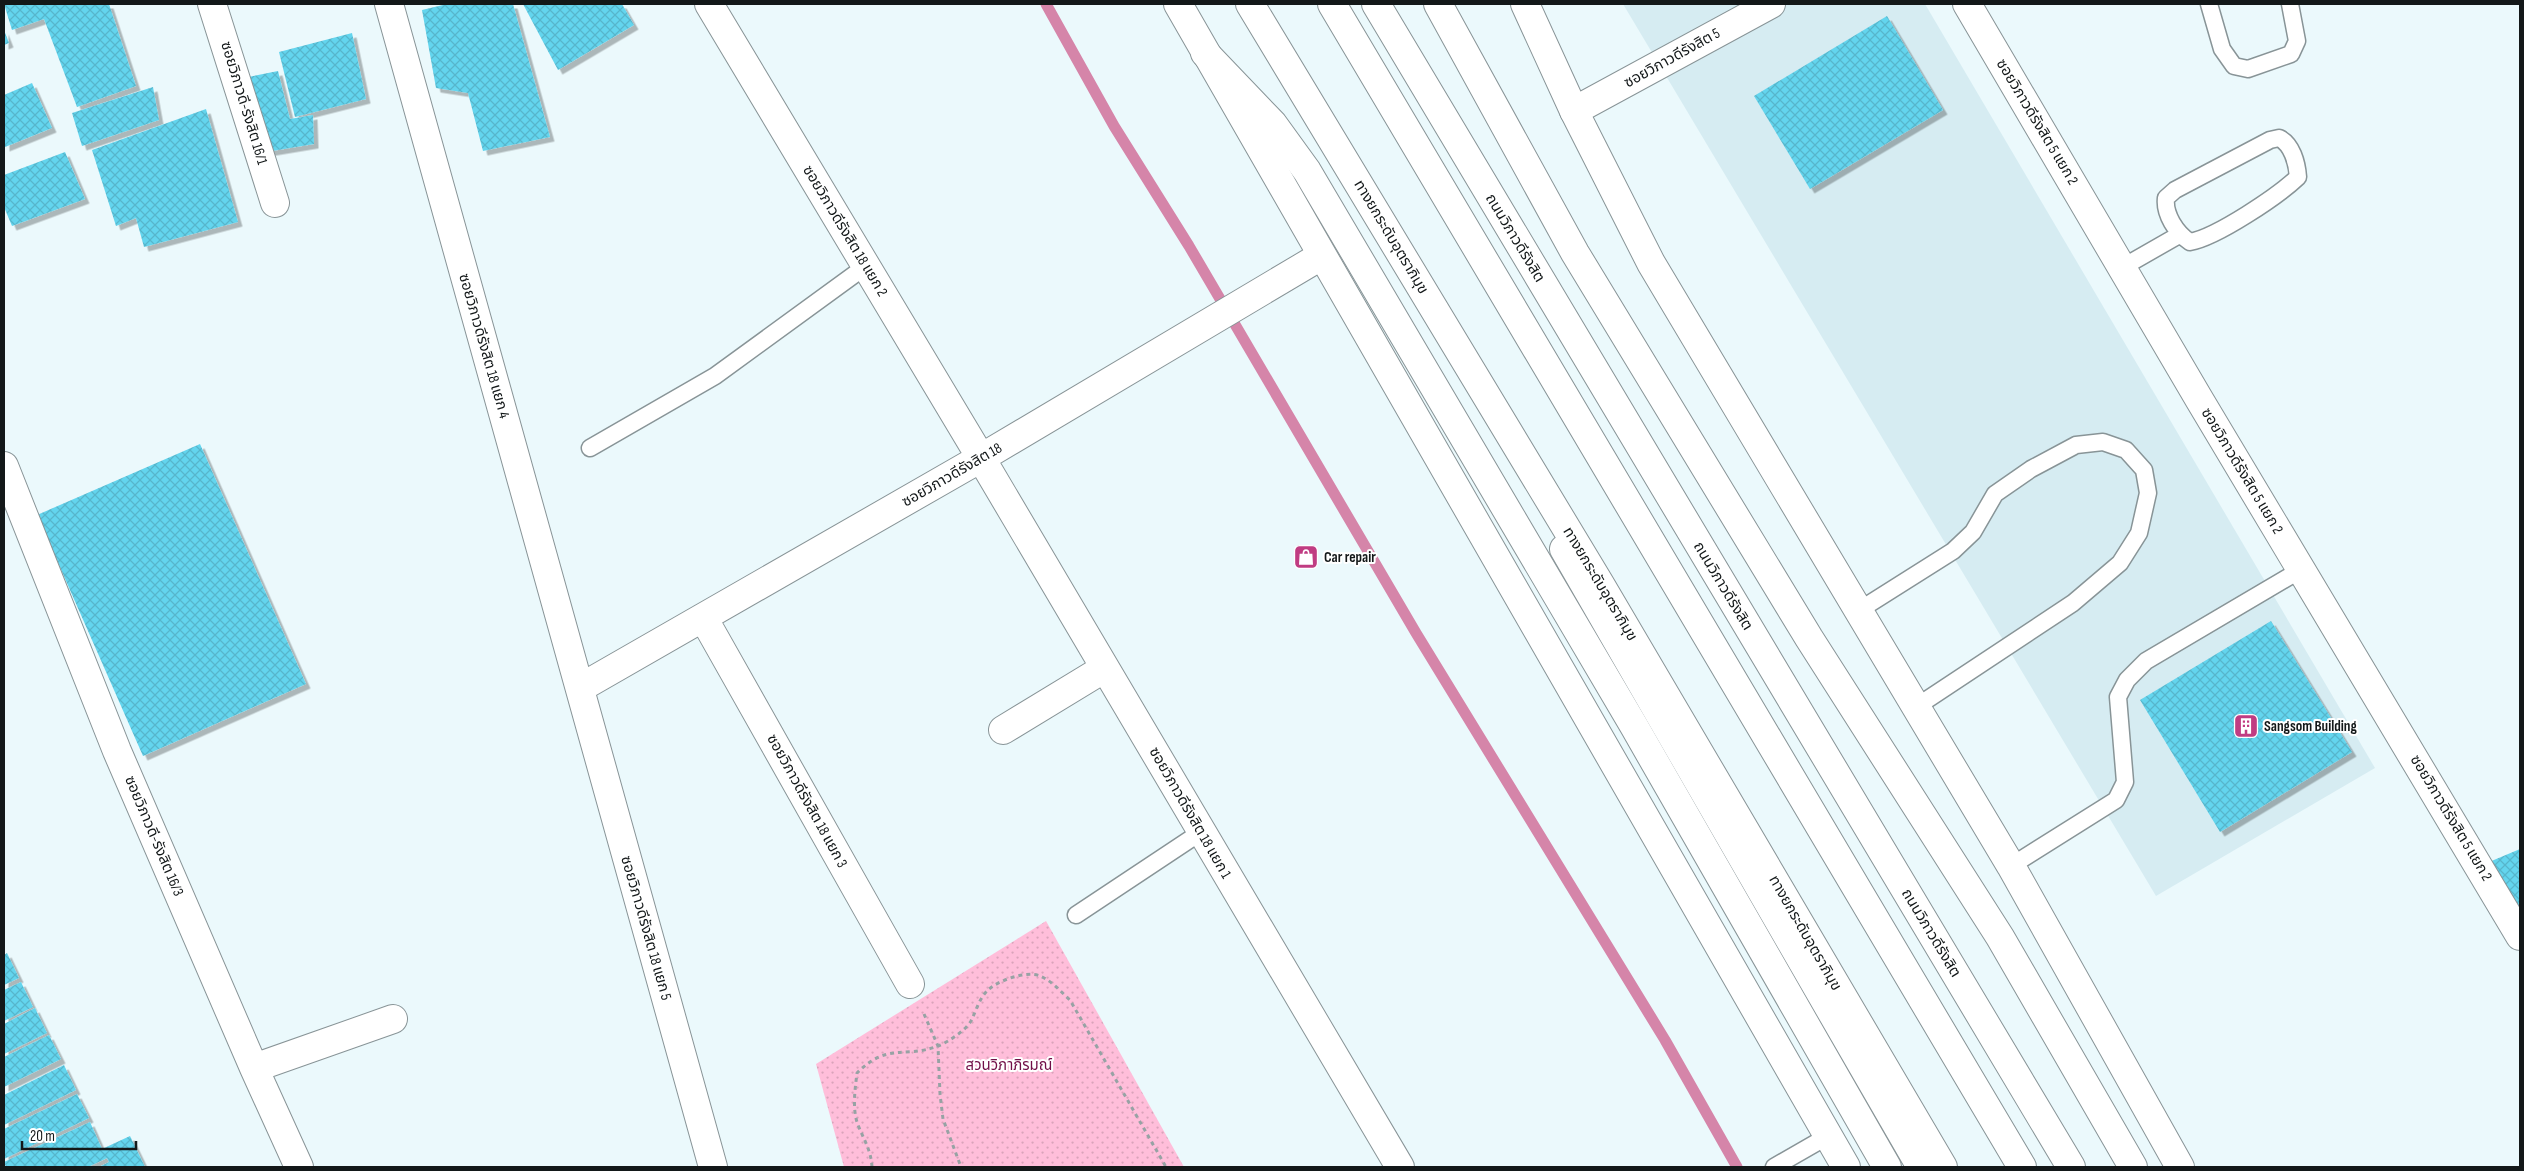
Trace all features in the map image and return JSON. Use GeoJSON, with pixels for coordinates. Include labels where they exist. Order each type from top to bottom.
{"type":"FeatureCollection","features":[{"type":"Feature","properties":{"kind":"main road","name":"ซอยวิภาวดี-รังสิต 16/1"},"geometry":{"type":"LineString","coordinates":[[212,4],[275,203]]}},
{"type":"Feature","properties":{"kind":"main road","name":"ซอยวิภาวดีรังสิต 18 แยก 4"},"geometry":{"type":"LineString","coordinates":[[389,4],[580,688]]}},
{"type":"Feature","properties":{"kind":"main road","name":"ซอยวิภาวดีรังสิต 18 แยก 2"},"geometry":{"type":"LineString","coordinates":[[709,4],[982,458]]}},
{"type":"Feature","properties":{"kind":"main road"},"geometry":{"type":"LineString","coordinates":[[1178,4],[1321,256],[1846,1167]]}},
{"type":"Feature","properties":{"kind":"main road"},"geometry":{"type":"LineString","coordinates":[[1242,4],[1434,324],[1921,1167]]}},
{"type":"Feature","properties":{"kind":"main road","name":"ทางยกระดับอุตราภิมุข"},"geometry":{"type":"LineString","coordinates":[[1250,4],[1600,584],[1943,1167]]}},
{"type":"Feature","properties":{"kind":"main road"},"geometry":{"type":"LineString","coordinates":[[1332,4],[2022,1167]]}},
{"type":"Feature","properties":{"kind":"main road","name":"ถนนวิภาวดีรังสิต"},"geometry":{"type":"LineString","coordinates":[[1376,4],[2071,1167]]}},
{"type":"Feature","properties":{"kind":"main road"},"geometry":{"type":"LineString","coordinates":[[1438,4],[1575,253],[1808,638],[2000,937],[2133,1167]]}},
{"type":"Feature","properties":{"kind":"main road"},"geometry":{"type":"LineString","coordinates":[[1525,4],[1574,111],[1651,263],[2011,866],[2180,1167]]}},
{"type":"Feature","properties":{"kind":"main road","name":"ซอยวิภาวดีรังสิต 5"},"geometry":{"type":"LineString","coordinates":[[1574,111],[1770,4]]}},
{"type":"Feature","properties":{"kind":"main road","name":"ซอยวิภาวดีรังสิต 5 แยก 2"},"geometry":{"type":"LineString","coordinates":[[1967,4],[2520,936]]}},
{"type":"Feature","properties":{"kind":"main road"},"geometry":{"type":"LineString","coordinates":[[1205,53],[1273,124],[1307,171],[1634,726],[1887,1167]]}},
{"type":"Feature","properties":{"kind":"main road","name":"ซอยวิภาวดีรังสิต 18"},"geometry":{"type":"LineString","coordinates":[[580,688],[704,619],[982,458],[1321,256]]}},
{"type":"Feature","properties":{"kind":"main road","name":"ซอยวิภาวดีรังสิต 18 แยก 1"},"geometry":{"type":"LineString","coordinates":[[982,458],[1400,1167]]}},
{"type":"Feature","properties":{"kind":"main road","name":"ซอยวิภาวดี-รังสิต 16/3"},"geometry":{"type":"LineString","coordinates":[[4,466],[117,751],[254,1068],[299,1167]]}},
{"type":"Feature","properties":{"kind":"main road","name":"ซอยวิภาวดีรังสิต 18 แยก 3"},"geometry":{"type":"LineString","coordinates":[[704,619],[910,984]]}},
{"type":"Feature","properties":{"kind":"main road"},"geometry":{"type":"LineString","coordinates":[[1003,730],[1105,668]]}},
{"type":"Feature","properties":{"kind":"main road","name":"ซอยวิภาวดีรังสิต 18 แยก 5"},"geometry":{"type":"LineString","coordinates":[[580,688],[713,1167]]}},
{"type":"Feature","properties":{"kind":"main road"},"geometry":{"type":"LineString","coordinates":[[254,1068],[393,1019]]}},
{"type":"Feature","properties":{"kind":"lane"},"geometry":{"type":"LineString","coordinates":[[2209,4],[2222,49],[2234,66],[2248,68],[2291,54],[2297,41],[2290,4]]}},
{"type":"Feature","properties":{"kind":"lane"},"geometry":{"type":"LineString","coordinates":[[2279,138],[2286,141],[2298,164],[2298,177],[2285,189],[2197,241],[2190,242],[2180,235],[2165,207],[2166,198],[2175,190],[2270,140],[2279,138]]}},
{"type":"Feature","properties":{"kind":"lane"},"geometry":{"type":"LineString","coordinates":[[2123,267],[2180,235]]}},
{"type":"Feature","properties":{"kind":"lane"},"geometry":{"type":"LineString","coordinates":[[590,448],[715,376],[866,266]]}},
{"type":"Feature","properties":{"kind":"lane"},"geometry":{"type":"LineString","coordinates":[[1858,611],[1953,551],[1973,532],[1995,494],[2031,469],[2076,445],[2103,442],[2126,450],[2144,470],[2148,493],[2139,533],[2120,563],[2073,603],[1916,707]]}},
{"type":"Feature","properties":{"kind":"lane"},"geometry":{"type":"LineString","coordinates":[[2011,866],[2116,800],[2125,782],[2118,697],[2133,674],[2146,661],[2302,569]]}},
{"type":"Feature","properties":{"kind":"lane"},"geometry":{"type":"LineString","coordinates":[[1076,915],[1201,832]]}},
{"type":"Feature","properties":{"kind":"lane"},"geometry":{"type":"LineString","coordinates":[[1774,1167],[1828,1136]]}},
{"type":"Feature","properties":{"kind":"path"},"geometry":{"type":"LineString","coordinates":[[872,1167],[866,1139],[858,1125],[854,1102],[857,1073],[870,1060],[889,1052],[914,1052],[938,1046],[955,1036],[970,1023],[986,991],[998,981],[1038,975],[1050,982],[1070,1000],[1166,1167]]}},
{"type":"Feature","properties":{"kind":"path"},"geometry":{"type":"LineString","coordinates":[[938,1046],[943,1119],[961,1167]]}},
{"type":"Feature","properties":{"kind":"shaded area"},"geometry":{"type":"Polygon","coordinates":[[[1623,4],[1925,4],[2375,768],[2156,896],[1623,4]]]}},
{"type":"Feature","properties":{"kind":"green space","name":"สวนวิภาภิรมณ์"},"geometry":{"type":"Polygon","coordinates":[[[1046,921],[1184,1167],[844,1167],[816,1064],[1046,921]]]}},
{"type":"Feature","properties":{"kind":"building"},"geometry":{"type":"Polygon","coordinates":[[[4,4],[109,4],[136,86],[77,107],[44,19],[12,30],[4,4]]]}},
{"type":"Feature","properties":{"kind":"building"},"geometry":{"type":"Polygon","coordinates":[[[447,4],[513,4],[550,137],[483,151],[468,93],[436,88],[422,10],[447,4]]]}},
{"type":"Feature","properties":{"kind":"building"},"geometry":{"type":"Polygon","coordinates":[[[523,4],[622,4],[634,25],[558,70],[523,4]]]}},
{"type":"Feature","properties":{"kind":"building"},"geometry":{"type":"Polygon","coordinates":[[[1887,16],[1943,110],[1810,189],[1754,96],[1887,16]]]}},
{"type":"Feature","properties":{"kind":"building"},"geometry":{"type":"Polygon","coordinates":[[[4,30],[9,43],[4,45],[4,30]]]}},
{"type":"Feature","properties":{"kind":"building"},"geometry":{"type":"Polygon","coordinates":[[[352,33],[366,99],[295,117],[279,52],[352,33]]]}},
{"type":"Feature","properties":{"kind":"building"},"geometry":{"type":"Polygon","coordinates":[[[278,71],[290,119],[313,115],[314,144],[266,152],[243,78],[278,71]]]}},
{"type":"Feature","properties":{"kind":"building"},"geometry":{"type":"Polygon","coordinates":[[[32,83],[52,128],[5,147],[4,95],[32,83]]]}},
{"type":"Feature","properties":{"kind":"building"},"geometry":{"type":"Polygon","coordinates":[[[153,87],[159,120],[82,146],[72,113],[153,87]]]}},
{"type":"Feature","properties":{"kind":"building"},"geometry":{"type":"Polygon","coordinates":[[[206,109],[238,222],[144,247],[136,218],[116,226],[92,150],[206,109]]]}},
{"type":"Feature","properties":{"kind":"building"},"geometry":{"type":"Polygon","coordinates":[[[65,152],[85,199],[12,226],[4,207],[4,175],[65,152]]]}},
{"type":"Feature","properties":{"kind":"building"},"geometry":{"type":"Polygon","coordinates":[[[200,444],[306,684],[143,756],[37,515],[200,444]]]}},
{"type":"Feature","properties":{"kind":"building","name":"Sangsom Building"},"geometry":{"type":"Polygon","coordinates":[[[2271,621],[2352,752],[2220,832],[2140,700],[2271,621]]]}},
{"type":"Feature","properties":{"kind":"building"},"geometry":{"type":"Polygon","coordinates":[[[2520,849],[2520,923],[2482,865],[2520,849]]]}},
{"type":"Feature","properties":{"kind":"building"},"geometry":{"type":"Polygon","coordinates":[[[7,953],[19,978],[4,985],[4,955],[7,953]]]}},
{"type":"Feature","properties":{"kind":"building"},"geometry":{"type":"Polygon","coordinates":[[[21,982],[33,1007],[4,1021],[4,990],[21,982]]]}},
{"type":"Feature","properties":{"kind":"building"},"geometry":{"type":"Polygon","coordinates":[[[35,1008],[47,1033],[4,1054],[4,1024],[35,1008]]]}},
{"type":"Feature","properties":{"kind":"building"},"geometry":{"type":"Polygon","coordinates":[[[49,1035],[61,1059],[4,1087],[4,1057],[49,1035]]]}},
{"type":"Feature","properties":{"kind":"building"},"geometry":{"type":"Polygon","coordinates":[[[64,1065],[76,1090],[4,1125],[4,1095],[64,1065]]]}},
{"type":"Feature","properties":{"kind":"building"},"geometry":{"type":"Polygon","coordinates":[[[77,1094],[89,1118],[4,1159],[4,1129],[77,1094]]]}},
{"type":"Feature","properties":{"kind":"building"},"geometry":{"type":"Polygon","coordinates":[[[90,1122],[102,1149],[130,1136],[145,1167],[99,1167],[109,1162],[107,1158],[88,1167],[6,1167],[4,1162],[90,1122]]]}},
{"type":"Feature","properties":{"kind":"waterway"},"geometry":{"type":"LineString","coordinates":[[1046,4],[1114,126],[1189,246],[1416,633],[1665,1040],[1737,1167]]}},
{"type":"Feature","properties":{"kind":"place","name":"Car repair"},"geometry":{"type":"Point","coordinates":[1306,557]}},
{"type":"Feature","properties":{"kind":"place","name":"Sangsom Building"},"geometry":{"type":"Point","coordinates":[2246,726]}}]}
